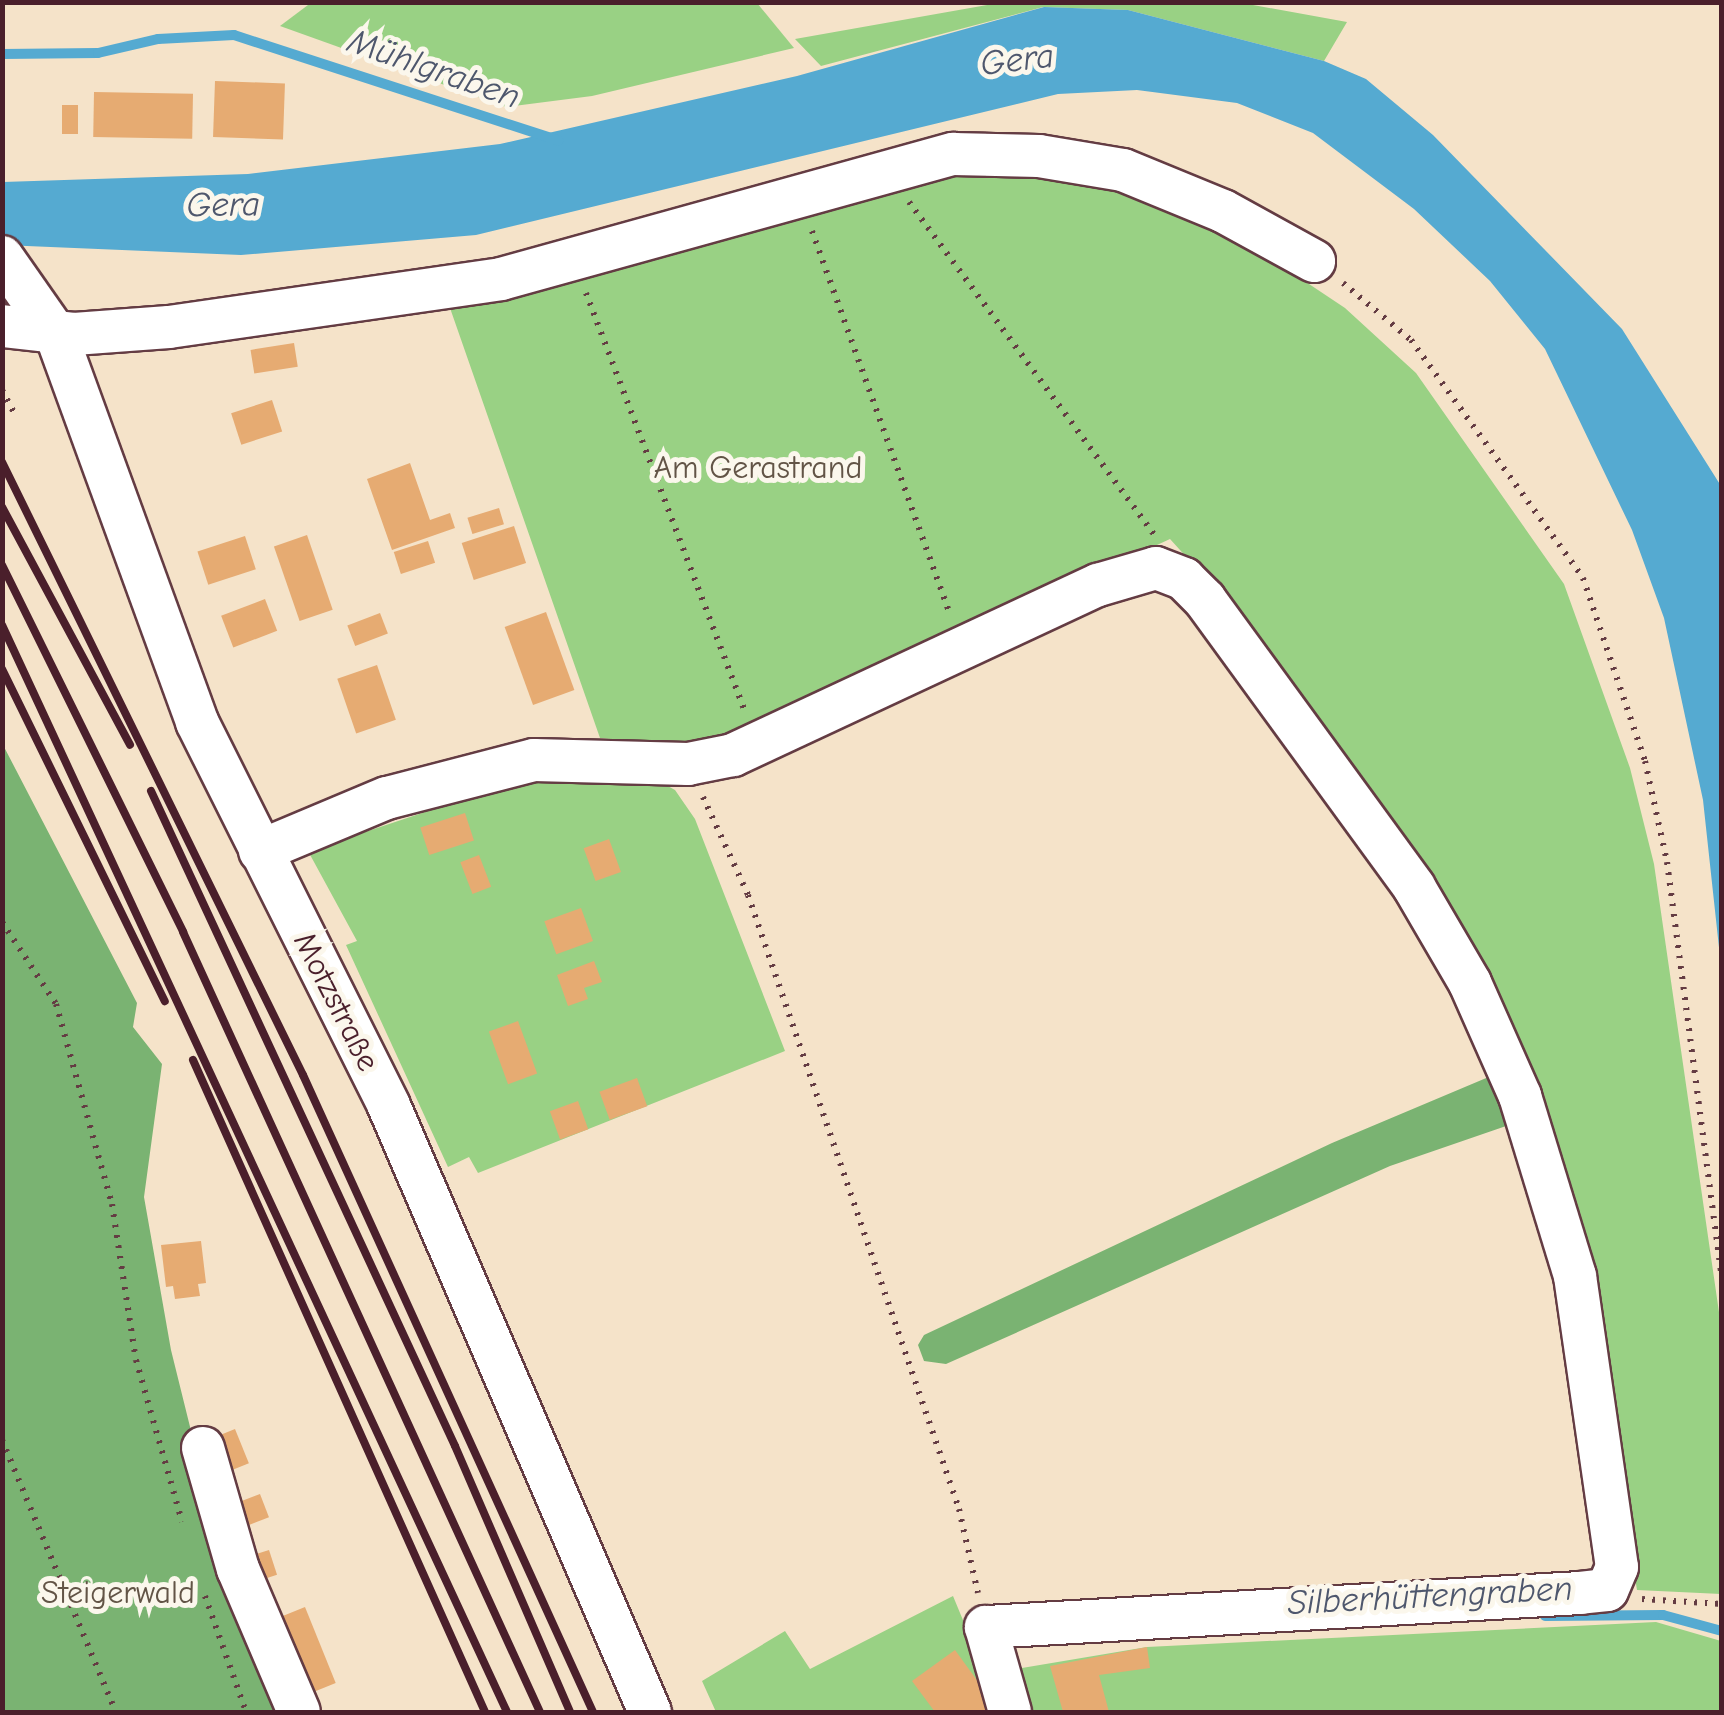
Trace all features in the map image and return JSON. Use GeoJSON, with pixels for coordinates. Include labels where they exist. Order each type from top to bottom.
{"type":"FeatureCollection","features":[{"type":"Feature","properties":{"kind":"street"},"geometry":{"type":"LineString","coordinates":[[56,334],[169,327],[462,284],[574,259],[953,154],[1039,156],[1124,170],[1223,210],[1314,261]]}},
{"type":"Feature","properties":{"kind":"street","name":"Motzstraße"},"geometry":{"type":"LineString","coordinates":[[2,257],[14,310],[56,334],[197,722],[389,1106],[650,1712]]}},
{"type":"Feature","properties":{"kind":"street"},"geometry":{"type":"LineString","coordinates":[[260,851],[387,798],[534,760],[688,764],[757,744],[1098,585],[1156,568],[1184,579],[1205,600],[1414,887],[1470,983],[1520,1096],[1575,1276],[1617,1533],[1617,1567],[1607,1590],[986,1627],[1010,1712]]}},
{"type":"Feature","properties":{"kind":"street"},"geometry":{"type":"LineString","coordinates":[[202,1448],[238,1569],[298,1712]]}},
{"type":"Feature","properties":{"kind":"path"},"geometry":{"type":"LineString","coordinates":[[889,172],[1159,540],[1156,568]]}},
{"type":"Feature","properties":{"kind":"path"},"geometry":{"type":"LineString","coordinates":[[800,196],[962,648]]}},
{"type":"Feature","properties":{"kind":"path"},"geometry":{"type":"LineString","coordinates":[[574,259],[757,744]]}},
{"type":"Feature","properties":{"kind":"path"},"geometry":{"type":"LineString","coordinates":[[1314,261],[1411,340],[1583,578],[1645,762],[1667,862],[1722,1277]]}},
{"type":"Feature","properties":{"kind":"path"},"geometry":{"type":"LineString","coordinates":[[2,390],[16,416]]}},
{"type":"Feature","properties":{"kind":"path"},"geometry":{"type":"LineString","coordinates":[[688,764],[748,895],[959,1508],[986,1627]]}},
{"type":"Feature","properties":{"kind":"path"},"geometry":{"type":"LineString","coordinates":[[2,922],[56,1004],[112,1204],[136,1360],[186,1538]]}},
{"type":"Feature","properties":{"kind":"path"},"geometry":{"type":"LineString","coordinates":[[2,1440],[116,1712]]}},
{"type":"Feature","properties":{"kind":"path"},"geometry":{"type":"LineString","coordinates":[[203,1589],[246,1712]]}},
{"type":"Feature","properties":{"kind":"path"},"geometry":{"type":"LineString","coordinates":[[1607,1590],[1651,1601],[1722,1604]]}},
{"type":"Feature","properties":{"kind":"green space"},"geometry":{"type":"Polygon","coordinates":[[[312,2],[757,3],[794,48],[592,96],[506,107],[280,26],[312,2]]]}},
{"type":"Feature","properties":{"kind":"green space"},"geometry":{"type":"Polygon","coordinates":[[[1004,2],[1242,3],[1347,22],[1324,61],[1128,10],[1043,7],[821,66],[795,39],[1004,2]]]}},
{"type":"Feature","properties":{"kind":"green space","name":"Am Gerastrand"},"geometry":{"type":"Polygon","coordinates":[[[959,167],[1120,185],[1279,264],[1345,308],[1416,373],[1564,584],[1630,768],[1654,864],[1721,1326],[1721,1594],[1637,1590],[1584,1269],[1534,1095],[1220,594],[1170,539],[739,737],[693,747],[600,738],[450,308],[959,167]]]}},
{"type":"Feature","properties":{"kind":"green space","name":"Steigerwald"},"geometry":{"type":"Polygon","coordinates":[[[2,743],[137,1003],[133,1027],[162,1064],[144,1197],[171,1350],[195,1447],[291,1712],[3,1712],[2,743]]]}},
{"type":"Feature","properties":{"kind":"green space"},"geometry":{"type":"Polygon","coordinates":[[[539,774],[655,779],[675,790],[695,819],[785,1051],[478,1173],[469,1157],[448,1167],[346,945],[357,941],[308,851],[539,774]]]}},
{"type":"Feature","properties":{"kind":"green space"},"geometry":{"type":"Polygon","coordinates":[[[1491,1076],[1509,1125],[1390,1166],[946,1364],[924,1361],[918,1345],[924,1335],[1332,1143],[1491,1076]]]}},
{"type":"Feature","properties":{"kind":"green space"},"geometry":{"type":"Polygon","coordinates":[[[953,1596],[1001,1712],[716,1712],[702,1681],[785,1631],[810,1669],[953,1596]]]}},
{"type":"Feature","properties":{"kind":"green space"},"geometry":{"type":"Polygon","coordinates":[[[1656,1622],[1721,1641],[1721,1712],[1030,1712],[1016,1669],[1147,1647],[1656,1622]]]}},
{"type":"Feature","properties":{"kind":"water","name":"Gera"},"geometry":{"type":"Polygon","coordinates":[[[1044,7],[1128,10],[1324,61],[1366,79],[1433,135],[1622,329],[1721,486],[1721,966],[1703,800],[1664,618],[1632,530],[1545,349],[1490,281],[1414,209],[1313,133],[1237,103],[1137,90],[1058,94],[476,235],[241,255],[3,245],[3,182],[248,174],[500,144],[797,76],[1044,7]]]}},
{"type":"Feature","properties":{"kind":"building"},"geometry":{"type":"Polygon","coordinates":[[[215,81],[285,83],[283,139],[213,137],[215,81]]]}},
{"type":"Feature","properties":{"kind":"building"},"geometry":{"type":"Polygon","coordinates":[[[94,92],[193,94],[192,139],[93,137],[94,92]]]}},
{"type":"Feature","properties":{"kind":"building"},"geometry":{"type":"Polygon","coordinates":[[[62,105],[78,105],[78,134],[62,134],[62,105]]]}},
{"type":"Feature","properties":{"kind":"building"},"geometry":{"type":"Polygon","coordinates":[[[294,343],[298,367],[254,374],[251,350],[294,343]]]}},
{"type":"Feature","properties":{"kind":"building"},"geometry":{"type":"Polygon","coordinates":[[[272,400],[282,431],[241,445],[231,413],[272,400]]]}},
{"type":"Feature","properties":{"kind":"building"},"geometry":{"type":"Polygon","coordinates":[[[410,463],[430,520],[450,513],[455,528],[392,550],[367,479],[410,463]]]}},
{"type":"Feature","properties":{"kind":"building"},"geometry":{"type":"Polygon","coordinates":[[[499,508],[504,524],[472,534],[467,518],[499,508]]]}},
{"type":"Feature","properties":{"kind":"building"},"geometry":{"type":"Polygon","coordinates":[[[514,526],[526,563],[474,580],[462,543],[514,526]]]}},
{"type":"Feature","properties":{"kind":"building"},"geometry":{"type":"Polygon","coordinates":[[[307,535],[333,610],[300,621],[274,546],[307,535]]]}},
{"type":"Feature","properties":{"kind":"building"},"geometry":{"type":"Polygon","coordinates":[[[245,536],[256,569],[208,585],[197,551],[245,536]]]}},
{"type":"Feature","properties":{"kind":"building"},"geometry":{"type":"Polygon","coordinates":[[[428,541],[435,563],[401,574],[394,552],[428,541]]]}},
{"type":"Feature","properties":{"kind":"building"},"geometry":{"type":"Polygon","coordinates":[[[265,599],[277,631],[233,648],[221,616],[265,599]]]}},
{"type":"Feature","properties":{"kind":"building"},"geometry":{"type":"Polygon","coordinates":[[[546,612],[574,690],[533,705],[505,627],[546,612]]]}},
{"type":"Feature","properties":{"kind":"building"},"geometry":{"type":"Polygon","coordinates":[[[380,613],[388,634],[355,646],[347,626],[380,613]]]}},
{"type":"Feature","properties":{"kind":"building"},"geometry":{"type":"Polygon","coordinates":[[[377,665],[396,720],[356,734],[337,679],[377,665]]]}},
{"type":"Feature","properties":{"kind":"building"},"geometry":{"type":"Polygon","coordinates":[[[465,813],[474,841],[429,855],[420,828],[465,813]]]}},
{"type":"Feature","properties":{"kind":"building"},"geometry":{"type":"Polygon","coordinates":[[[609,839],[621,872],[596,881],[584,848],[609,839]]]}},
{"type":"Feature","properties":{"kind":"building"},"geometry":{"type":"Polygon","coordinates":[[[479,855],[491,887],[473,894],[460,862],[479,855]]]}},
{"type":"Feature","properties":{"kind":"building"},"geometry":{"type":"Polygon","coordinates":[[[581,908],[593,941],[556,954],[544,921],[581,908]]]}},
{"type":"Feature","properties":{"kind":"building"},"geometry":{"type":"Polygon","coordinates":[[[594,961],[602,982],[584,988],[588,999],[568,1006],[557,975],[594,961]]]}},
{"type":"Feature","properties":{"kind":"building"},"geometry":{"type":"Polygon","coordinates":[[[518,1021],[537,1074],[508,1084],[489,1032],[518,1021]]]}},
{"type":"Feature","properties":{"kind":"building"},"geometry":{"type":"Polygon","coordinates":[[[637,1078],[647,1106],[610,1120],[599,1092],[637,1078]]]}},
{"type":"Feature","properties":{"kind":"building"},"geometry":{"type":"Polygon","coordinates":[[[578,1101],[588,1129],[560,1139],[550,1111],[578,1101]]]}},
{"type":"Feature","properties":{"kind":"building"},"geometry":{"type":"Polygon","coordinates":[[[201,1241],[206,1283],[198,1284],[200,1296],[175,1299],[173,1286],[166,1287],[161,1245],[201,1241]]]}},
{"type":"Feature","properties":{"kind":"building"},"geometry":{"type":"Polygon","coordinates":[[[235,1429],[249,1463],[223,1474],[209,1439],[235,1429]]]}},
{"type":"Feature","properties":{"kind":"building"},"geometry":{"type":"Polygon","coordinates":[[[260,1494],[269,1517],[243,1527],[234,1504],[260,1494]]]}},
{"type":"Feature","properties":{"kind":"building"},"geometry":{"type":"Polygon","coordinates":[[[269,1550],[277,1575],[250,1583],[242,1559],[269,1550]]]}},
{"type":"Feature","properties":{"kind":"building"},"geometry":{"type":"Polygon","coordinates":[[[305,1607],[336,1683],[304,1696],[273,1620],[305,1607]]]}},
{"type":"Feature","properties":{"kind":"building"},"geometry":{"type":"Polygon","coordinates":[[[1147,1647],[1150,1668],[1099,1675],[1109,1712],[1063,1712],[1050,1666],[1147,1647]]]}},
{"type":"Feature","properties":{"kind":"building"},"geometry":{"type":"Polygon","coordinates":[[[955,1650],[1000,1712],[935,1712],[912,1681],[955,1650]]]}},
{"type":"Feature","properties":{"kind":"waterway","name":"Mühlgraben"},"geometry":{"type":"LineString","coordinates":[[2,54],[98,53],[158,39],[234,35],[558,140]]}},
{"type":"Feature","properties":{"kind":"waterway","name":"Silberhüttengraben"},"geometry":{"type":"LineString","coordinates":[[1545,1616],[1663,1615],[1722,1631]]}},
{"type":"Feature","properties":{"kind":"railway"},"geometry":{"type":"LineString","coordinates":[[2,462],[303,1075],[593,1712]]}},
{"type":"Feature","properties":{"kind":"railway"},"geometry":{"type":"LineString","coordinates":[[2,507],[130,745]]}},
{"type":"Feature","properties":{"kind":"railway"},"geometry":{"type":"LineString","coordinates":[[2,565],[183,932],[540,1712]]}},
{"type":"Feature","properties":{"kind":"railway"},"geometry":{"type":"LineString","coordinates":[[2,625],[507,1712]]}},
{"type":"Feature","properties":{"kind":"railway"},"geometry":{"type":"LineString","coordinates":[[2,669],[165,1001]]}},
{"type":"Feature","properties":{"kind":"railway"},"geometry":{"type":"LineString","coordinates":[[151,791],[455,1446],[570,1712]]}},
{"type":"Feature","properties":{"kind":"railway"},"geometry":{"type":"LineString","coordinates":[[193,1060],[485,1712]]}}]}
